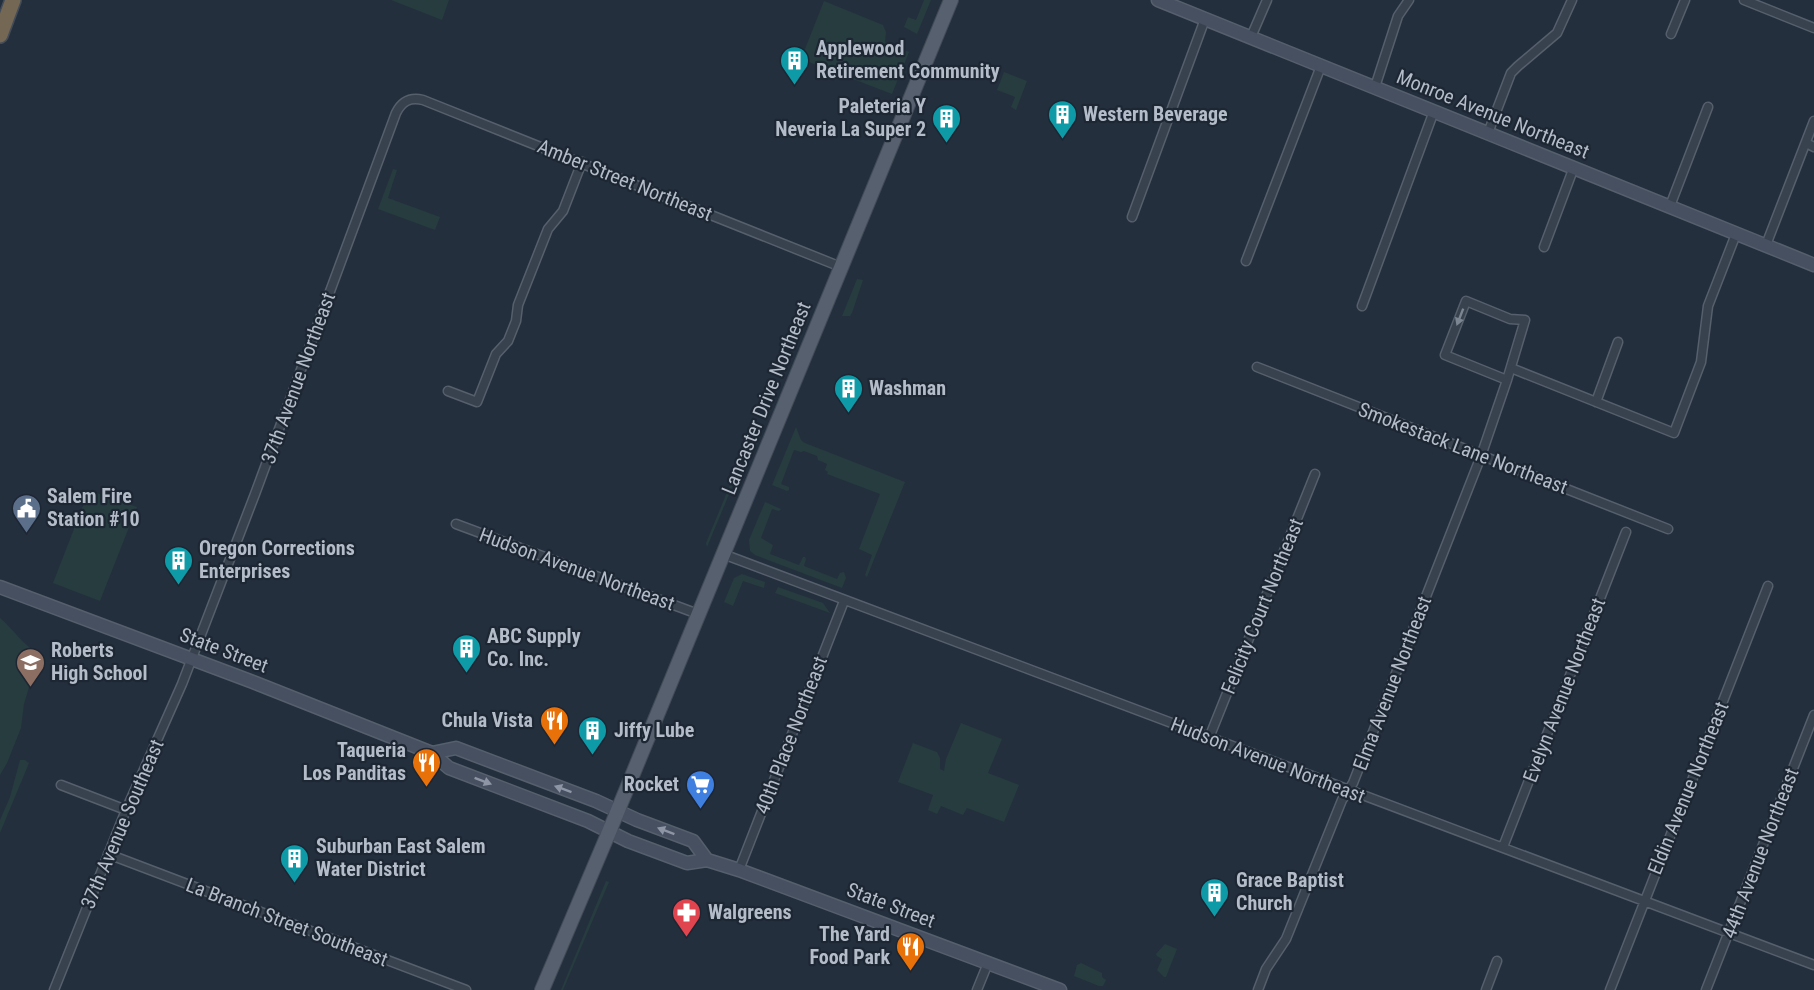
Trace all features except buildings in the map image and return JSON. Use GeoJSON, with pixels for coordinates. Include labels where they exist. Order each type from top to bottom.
{"type":"FeatureCollection","features":[{"type":"Feature","properties":{"kind":"highway"},"geometry":{"type":"LineString","coordinates":[[0,35],[14,0]]}},
{"type":"Feature","properties":{"kind":"main road","name":"Lancaster Drive Northeast"},"geometry":{"type":"LineString","coordinates":[[542,990],[951,0]]}},
{"type":"Feature","properties":{"kind":"main road","name":"Monroe Avenue Northeast"},"geometry":{"type":"LineString","coordinates":[[1158,0],[1814,265]]}},
{"type":"Feature","properties":{"kind":"main road","name":"State Street"},"geometry":{"type":"LineString","coordinates":[[0,587],[432,753],[449,768],[588,821],[628,841],[687,863],[707,860],[739,870],[1060,990]]}},
{"type":"Feature","properties":{"kind":"main road","name":"State Street"},"geometry":{"type":"LineString","coordinates":[[432,753],[456,748],[596,801],[693,841],[707,860]]}},
{"type":"Feature","properties":{"kind":"street"},"geometry":{"type":"LineString","coordinates":[[1251,37],[1267,0]]}},
{"type":"Feature","properties":{"kind":"street"},"geometry":{"type":"LineString","coordinates":[[1375,87],[1398,16],[1409,0]]}},
{"type":"Feature","properties":{"kind":"street"},"geometry":{"type":"LineString","coordinates":[[1488,133],[1511,73],[1557,33],[1572,0]]}},
{"type":"Feature","properties":{"kind":"street"},"geometry":{"type":"LineString","coordinates":[[1671,34],[1685,0]]}},
{"type":"Feature","properties":{"kind":"street"},"geometry":{"type":"LineString","coordinates":[[1744,0],[1814,28]]}},
{"type":"Feature","properties":{"kind":"street"},"geometry":{"type":"LineString","coordinates":[[1132,217],[1205,19]]}},
{"type":"Feature","properties":{"kind":"street"},"geometry":{"type":"LineString","coordinates":[[1246,261],[1321,66]]}},
{"type":"Feature","properties":{"kind":"street","name":"Amber Street Northeast"},"geometry":{"type":"LineString","coordinates":[[407,100],[423,100],[841,267]]}},
{"type":"Feature","properties":{"kind":"street","name":"37th Avenue Northeast"},"geometry":{"type":"LineString","coordinates":[[191,659],[396,113],[407,100]]}},
{"type":"Feature","properties":{"kind":"street"},"geometry":{"type":"LineString","coordinates":[[1670,206],[1708,107]]}},
{"type":"Feature","properties":{"kind":"street"},"geometry":{"type":"LineString","coordinates":[[1362,306],[1434,111]]}},
{"type":"Feature","properties":{"kind":"street"},"geometry":{"type":"LineString","coordinates":[[1766,245],[1810,145],[1814,121]]}},
{"type":"Feature","properties":{"kind":"street"},"geometry":{"type":"LineString","coordinates":[[448,391],[477,402],[496,354],[508,341],[516,321],[518,305],[548,229],[563,210],[582,162]]}},
{"type":"Feature","properties":{"kind":"street"},"geometry":{"type":"LineString","coordinates":[[1544,247],[1574,167]]}},
{"type":"Feature","properties":{"kind":"street"},"geometry":{"type":"LineString","coordinates":[[1511,368],[1674,433],[1701,362],[1708,306],[1736,234]]}},
{"type":"Feature","properties":{"kind":"street","name":"Elma Avenue Northeast"},"geometry":{"type":"LineString","coordinates":[[1258,990],[1266,969],[1286,939],[1342,800],[1353,783],[1481,456],[1507,380],[1511,368],[1525,320],[1510,319],[1466,301],[1445,355],[1507,380]]}},
{"type":"Feature","properties":{"kind":"street"},"geometry":{"type":"LineString","coordinates":[[1596,402],[1618,342]]}},
{"type":"Feature","properties":{"kind":"street","name":"Smokestack Lane Northeast"},"geometry":{"type":"LineString","coordinates":[[1257,367],[1668,529]]}},
{"type":"Feature","properties":{"kind":"street","name":"Felicity Court Northeast"},"geometry":{"type":"LineString","coordinates":[[1209,738],[1315,474]]}},
{"type":"Feature","properties":{"kind":"street","name":"Hudson Avenue Northeast"},"geometry":{"type":"LineString","coordinates":[[456,524],[698,614]]}},
{"type":"Feature","properties":{"kind":"street","name":"Evelyn Avenue Northeast"},"geometry":{"type":"LineString","coordinates":[[1503,848],[1626,532]]}},
{"type":"Feature","properties":{"kind":"street","name":"Hudson Avenue Northeast"},"geometry":{"type":"LineString","coordinates":[[723,554],[1814,965]]}},
{"type":"Feature","properties":{"kind":"street","name":"Eldin Avenue Northeast"},"geometry":{"type":"LineString","coordinates":[[1610,990],[1768,586]]}},
{"type":"Feature","properties":{"kind":"street","name":"40th Place Northeast"},"geometry":{"type":"LineString","coordinates":[[739,870],[844,600]]}},
{"type":"Feature","properties":{"kind":"street","name":"37th Avenue Southeast"},"geometry":{"type":"LineString","coordinates":[[54,990],[126,810],[191,659]]}},
{"type":"Feature","properties":{"kind":"street","name":"44th Avenue Northeast"},"geometry":{"type":"LineString","coordinates":[[1706,990],[1814,715]]}},
{"type":"Feature","properties":{"kind":"street"},"geometry":{"type":"LineString","coordinates":[[61,785],[126,810]]}},
{"type":"Feature","properties":{"kind":"street","name":"La Branch Street Southeast"},"geometry":{"type":"LineString","coordinates":[[108,854],[466,990]]}},
{"type":"Feature","properties":{"kind":"street"},"geometry":{"type":"LineString","coordinates":[[1486,990],[1497,961]]}},
{"type":"Feature","properties":{"kind":"street"},"geometry":{"type":"LineString","coordinates":[[977,990],[988,963]]}},
{"type":"Feature","properties":{"kind":"green space"},"geometry":{"type":"Polygon","coordinates":[[[391,0],[449,0],[442,20],[391,0]]]}},
{"type":"Feature","properties":{"kind":"green space"},"geometry":{"type":"Polygon","coordinates":[[[924,0],[931,0],[917,34],[904,27],[908,17],[916,20],[924,0]]]}},
{"type":"Feature","properties":{"kind":"green space"},"geometry":{"type":"Polygon","coordinates":[[[824,1],[883,25],[886,32],[885,42],[909,52],[892,94],[801,59],[824,1]]]}},
{"type":"Feature","properties":{"kind":"green space"},"geometry":{"type":"Polygon","coordinates":[[[1004,72],[1027,81],[1016,110],[1011,107],[1015,97],[997,90],[1004,72]]]}},
{"type":"Feature","properties":{"kind":"green space"},"geometry":{"type":"Polygon","coordinates":[[[393,169],[397,170],[388,198],[440,217],[435,230],[378,209],[393,169]]]}},
{"type":"Feature","properties":{"kind":"green space"},"geometry":{"type":"Polygon","coordinates":[[[857,279],[863,280],[852,313],[850,316],[842,316],[857,279]]]}},
{"type":"Feature","properties":{"kind":"green space"},"geometry":{"type":"Polygon","coordinates":[[[796,427],[801,440],[805,443],[905,482],[867,577],[865,575],[872,555],[859,549],[880,494],[827,474],[825,470],[827,464],[818,460],[817,456],[794,450],[781,484],[789,487],[789,490],[772,485],[796,427]]]}},
{"type":"Feature","properties":{"kind":"green space"},"geometry":{"type":"Polygon","coordinates":[[[752,432],[753,437],[707,547],[706,543],[752,432]]]}},
{"type":"Feature","properties":{"kind":"green space"},"geometry":{"type":"Polygon","coordinates":[[[91,491],[137,507],[100,601],[53,583],[88,493],[91,491]]]}},
{"type":"Feature","properties":{"kind":"green space"},"geometry":{"type":"Polygon","coordinates":[[[765,502],[781,509],[779,511],[772,509],[761,538],[773,545],[770,554],[799,565],[805,557],[804,566],[837,579],[840,573],[844,572],[846,578],[842,588],[755,555],[750,551],[749,540],[765,502]]]}},
{"type":"Feature","properties":{"kind":"green space"},"geometry":{"type":"Polygon","coordinates":[[[742,574],[765,582],[764,588],[743,581],[733,606],[724,602],[734,578],[742,574]]]}},
{"type":"Feature","properties":{"kind":"green space"},"geometry":{"type":"Polygon","coordinates":[[[778,587],[823,603],[830,613],[775,593],[778,587]]]}},
{"type":"Feature","properties":{"kind":"green space"},"geometry":{"type":"Polygon","coordinates":[[[0,618],[39,654],[24,704],[21,728],[0,775],[0,618]]]}},
{"type":"Feature","properties":{"kind":"green space"},"geometry":{"type":"Polygon","coordinates":[[[961,723],[1002,739],[988,773],[1019,785],[1004,822],[967,808],[963,815],[941,806],[937,814],[928,810],[933,795],[898,782],[913,743],[937,752],[940,758],[940,769],[944,771],[946,759],[961,723]]]}},
{"type":"Feature","properties":{"kind":"green space"},"geometry":{"type":"Polygon","coordinates":[[[20,760],[29,763],[0,833],[0,820],[10,797],[20,760]]]}},
{"type":"Feature","properties":{"kind":"green space"},"geometry":{"type":"Polygon","coordinates":[[[606,881],[609,882],[563,990],[561,990],[606,881]]]}},
{"type":"Feature","properties":{"kind":"green space"},"geometry":{"type":"Polygon","coordinates":[[[1165,944],[1177,949],[1166,977],[1164,977],[1157,970],[1162,959],[1156,954],[1165,944]]]}},
{"type":"Feature","properties":{"kind":"green space"},"geometry":{"type":"Polygon","coordinates":[[[1081,963],[1102,973],[1102,977],[1106,980],[1103,986],[1074,976],[1077,965],[1081,963]]]}},
{"type":"Feature","properties":{"kind":"place","name":"Applewood Retirement Community"},"geometry":{"type":"Point","coordinates":[795,86]}},
{"type":"Feature","properties":{"kind":"place","name":"Western Beverage"},"geometry":{"type":"Point","coordinates":[1062,140]}},
{"type":"Feature","properties":{"kind":"place","name":"Paleteria Y Neveria La Super 2"},"geometry":{"type":"Point","coordinates":[947,144]}},
{"type":"Feature","properties":{"kind":"place","name":"Washman"},"geometry":{"type":"Point","coordinates":[848,414]}},
{"type":"Feature","properties":{"kind":"place","name":"Salem Fire Station #10"},"geometry":{"type":"Point","coordinates":[26,534]}},
{"type":"Feature","properties":{"kind":"place","name":"Oregon Corrections Enterprises"},"geometry":{"type":"Point","coordinates":[178,586]}},
{"type":"Feature","properties":{"kind":"place","name":"ABC Supply Co. Inc."},"geometry":{"type":"Point","coordinates":[466,674]}},
{"type":"Feature","properties":{"kind":"place","name":"Roberts High School"},"geometry":{"type":"Point","coordinates":[30,688]}},
{"type":"Feature","properties":{"kind":"place","name":"Chula Vista"},"geometry":{"type":"Point","coordinates":[554,746]}},
{"type":"Feature","properties":{"kind":"place","name":"Jiffy Lube"},"geometry":{"type":"Point","coordinates":[593,756]}},
{"type":"Feature","properties":{"kind":"place","name":"Taqueria Los Panditas"},"geometry":{"type":"Point","coordinates":[427,788]}},
{"type":"Feature","properties":{"kind":"place","name":"Rocket"},"geometry":{"type":"Point","coordinates":[700,810]}},
{"type":"Feature","properties":{"kind":"place","name":"Suburban East Salem Water District"},"geometry":{"type":"Point","coordinates":[295,884]}},
{"type":"Feature","properties":{"kind":"place","name":"Grace Baptist Church"},"geometry":{"type":"Point","coordinates":[1215,918]}},
{"type":"Feature","properties":{"kind":"place","name":"Walgreens"},"geometry":{"type":"Point","coordinates":[687,938]}},
{"type":"Feature","properties":{"kind":"place","name":"The Yard Food Park"},"geometry":{"type":"Point","coordinates":[911,972]}}]}
